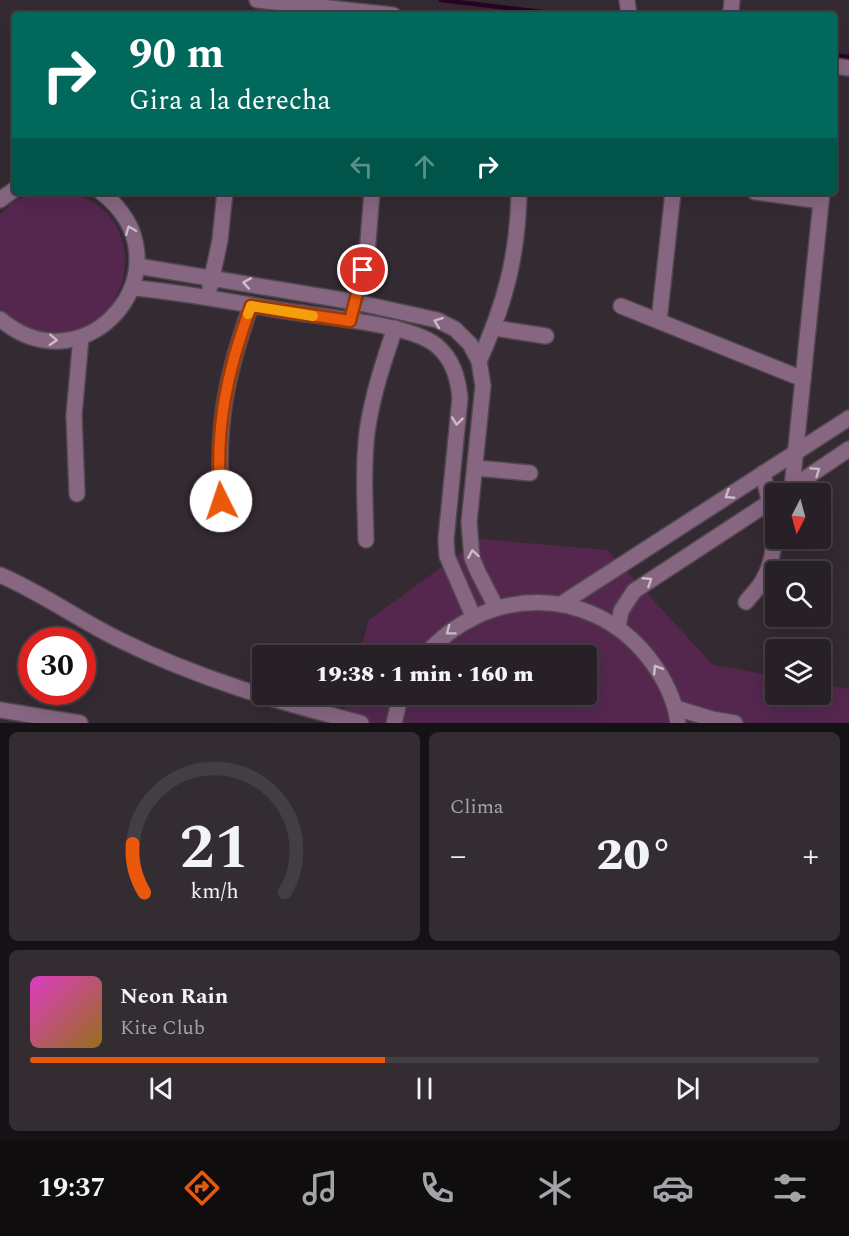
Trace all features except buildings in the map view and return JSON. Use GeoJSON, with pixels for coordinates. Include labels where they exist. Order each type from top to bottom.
{"type":"FeatureCollection","features":[{"type":"Feature","properties":{"kind":"street"},"geometry":{"type":"LineString","coordinates":[[257,0],[366,12]]}},
{"type":"Feature","properties":{"kind":"street"},"geometry":{"type":"LineString","coordinates":[[0,319],[12,329],[33,338],[57,341],[81,338],[98,330],[124,305],[133,288],[137,266],[136,244],[129,225],[118,207],[104,195]]}},
{"type":"Feature","properties":{"kind":"street"},"geometry":{"type":"LineString","coordinates":[[207,296],[220,240],[225,195]]}},
{"type":"Feature","properties":{"kind":"street"},"geometry":{"type":"LineString","coordinates":[[350,321],[367,254],[372,195]]}},
{"type":"Feature","properties":{"kind":"street"},"geometry":{"type":"LineString","coordinates":[[479,361],[506,294],[514,259],[519,195]]}},
{"type":"Feature","properties":{"kind":"street"},"geometry":{"type":"LineString","coordinates":[[660,321],[674,195]]}},
{"type":"Feature","properties":{"kind":"street"},"geometry":{"type":"LineString","coordinates":[[790,483],[796,453],[822,196],[805,195]]}},
{"type":"Feature","properties":{"kind":"street"},"geometry":{"type":"LineString","coordinates":[[137,266],[355,302],[437,321],[455,329],[470,344],[479,361],[483,386],[469,522],[472,558],[496,607]]}},
{"type":"Feature","properties":{"kind":"street"},"geometry":{"type":"LineString","coordinates":[[133,288],[207,296],[251,306],[395,328],[418,334],[437,346],[451,364],[458,381],[460,398],[446,539],[447,556],[473,616]]}},
{"type":"Feature","properties":{"kind":"street"},"geometry":{"type":"LineString","coordinates":[[223,523],[219,479],[220,434],[225,390],[236,347],[251,306]]}},
{"type":"Feature","properties":{"kind":"street"},"geometry":{"type":"LineString","coordinates":[[621,306],[803,379]]}},
{"type":"Feature","properties":{"kind":"street"},"geometry":{"type":"LineString","coordinates":[[366,540],[364,486],[368,432],[378,380],[395,328]]}},
{"type":"Feature","properties":{"kind":"street"},"geometry":{"type":"LineString","coordinates":[[494,328],[546,336]]}},
{"type":"Feature","properties":{"kind":"street"},"geometry":{"type":"LineString","coordinates":[[77,494],[74,415],[81,338]]}},
{"type":"Feature","properties":{"kind":"street"},"geometry":{"type":"LineString","coordinates":[[561,604],[849,418]]}},
{"type":"Feature","properties":{"kind":"street"},"geometry":{"type":"LineString","coordinates":[[799,483],[847,452]]}},
{"type":"Feature","properties":{"kind":"street"},"geometry":{"type":"LineString","coordinates":[[476,468],[530,473]]}},
{"type":"Feature","properties":{"kind":"street"},"geometry":{"type":"LineString","coordinates":[[764,473],[767,483]]}},
{"type":"Feature","properties":{"kind":"street"},"geometry":{"type":"LineString","coordinates":[[618,628],[621,611],[634,591],[765,505]]}},
{"type":"Feature","properties":{"kind":"street"},"geometry":{"type":"LineString","coordinates":[[746,602],[763,580],[772,557],[773,549]]}},
{"type":"Feature","properties":{"kind":"street"},"geometry":{"type":"LineString","coordinates":[[0,575],[118,639],[194,674],[301,708],[361,723]]}},
{"type":"Feature","properties":{"kind":"street"},"geometry":{"type":"LineString","coordinates":[[433,645],[453,628],[473,616],[496,607],[528,602],[561,604],[581,609],[618,628],[639,646],[657,668],[677,715],[735,723]]}},
{"type":"Feature","properties":{"kind":"street"},"geometry":{"type":"LineString","coordinates":[[394,723],[398,705]]}},
{"type":"Feature","properties":{"kind":"street"},"geometry":{"type":"LineString","coordinates":[[0,710],[80,723]]}},
{"type":"Feature","properties":{"kind":"shaded area"},"geometry":{"type":"Polygon","coordinates":[[[30,195],[78,196],[105,211],[121,236],[125,264],[119,292],[102,315],[77,330],[44,332],[20,324],[0,310],[0,214],[13,202],[30,195]]]}},
{"type":"Feature","properties":{"kind":"shaded area"},"geometry":{"type":"Polygon","coordinates":[[[480,539],[607,550],[713,665],[765,674],[765,705],[831,705],[831,686],[849,689],[849,723],[340,723],[345,705],[597,705],[597,645],[362,645],[369,620],[480,539]]]}},
{"type":"Feature","properties":{"kind":"waterway"},"geometry":{"type":"LineString","coordinates":[[441,0],[542,12]]}},
{"type":"Feature","properties":{"kind":"waterway"},"geometry":{"type":"LineString","coordinates":[[837,55],[849,57]]}},
{"type":"Feature","properties":{"kind":"slow traffic"},"geometry":{"type":"LineString","coordinates":[[248,314],[251,306],[313,316]]}},
{"type":"Feature","properties":{"kind":"route"},"geometry":{"type":"LineString","coordinates":[[221,501],[220,434],[225,390],[236,347],[251,306],[350,321],[363,270]]}}]}
